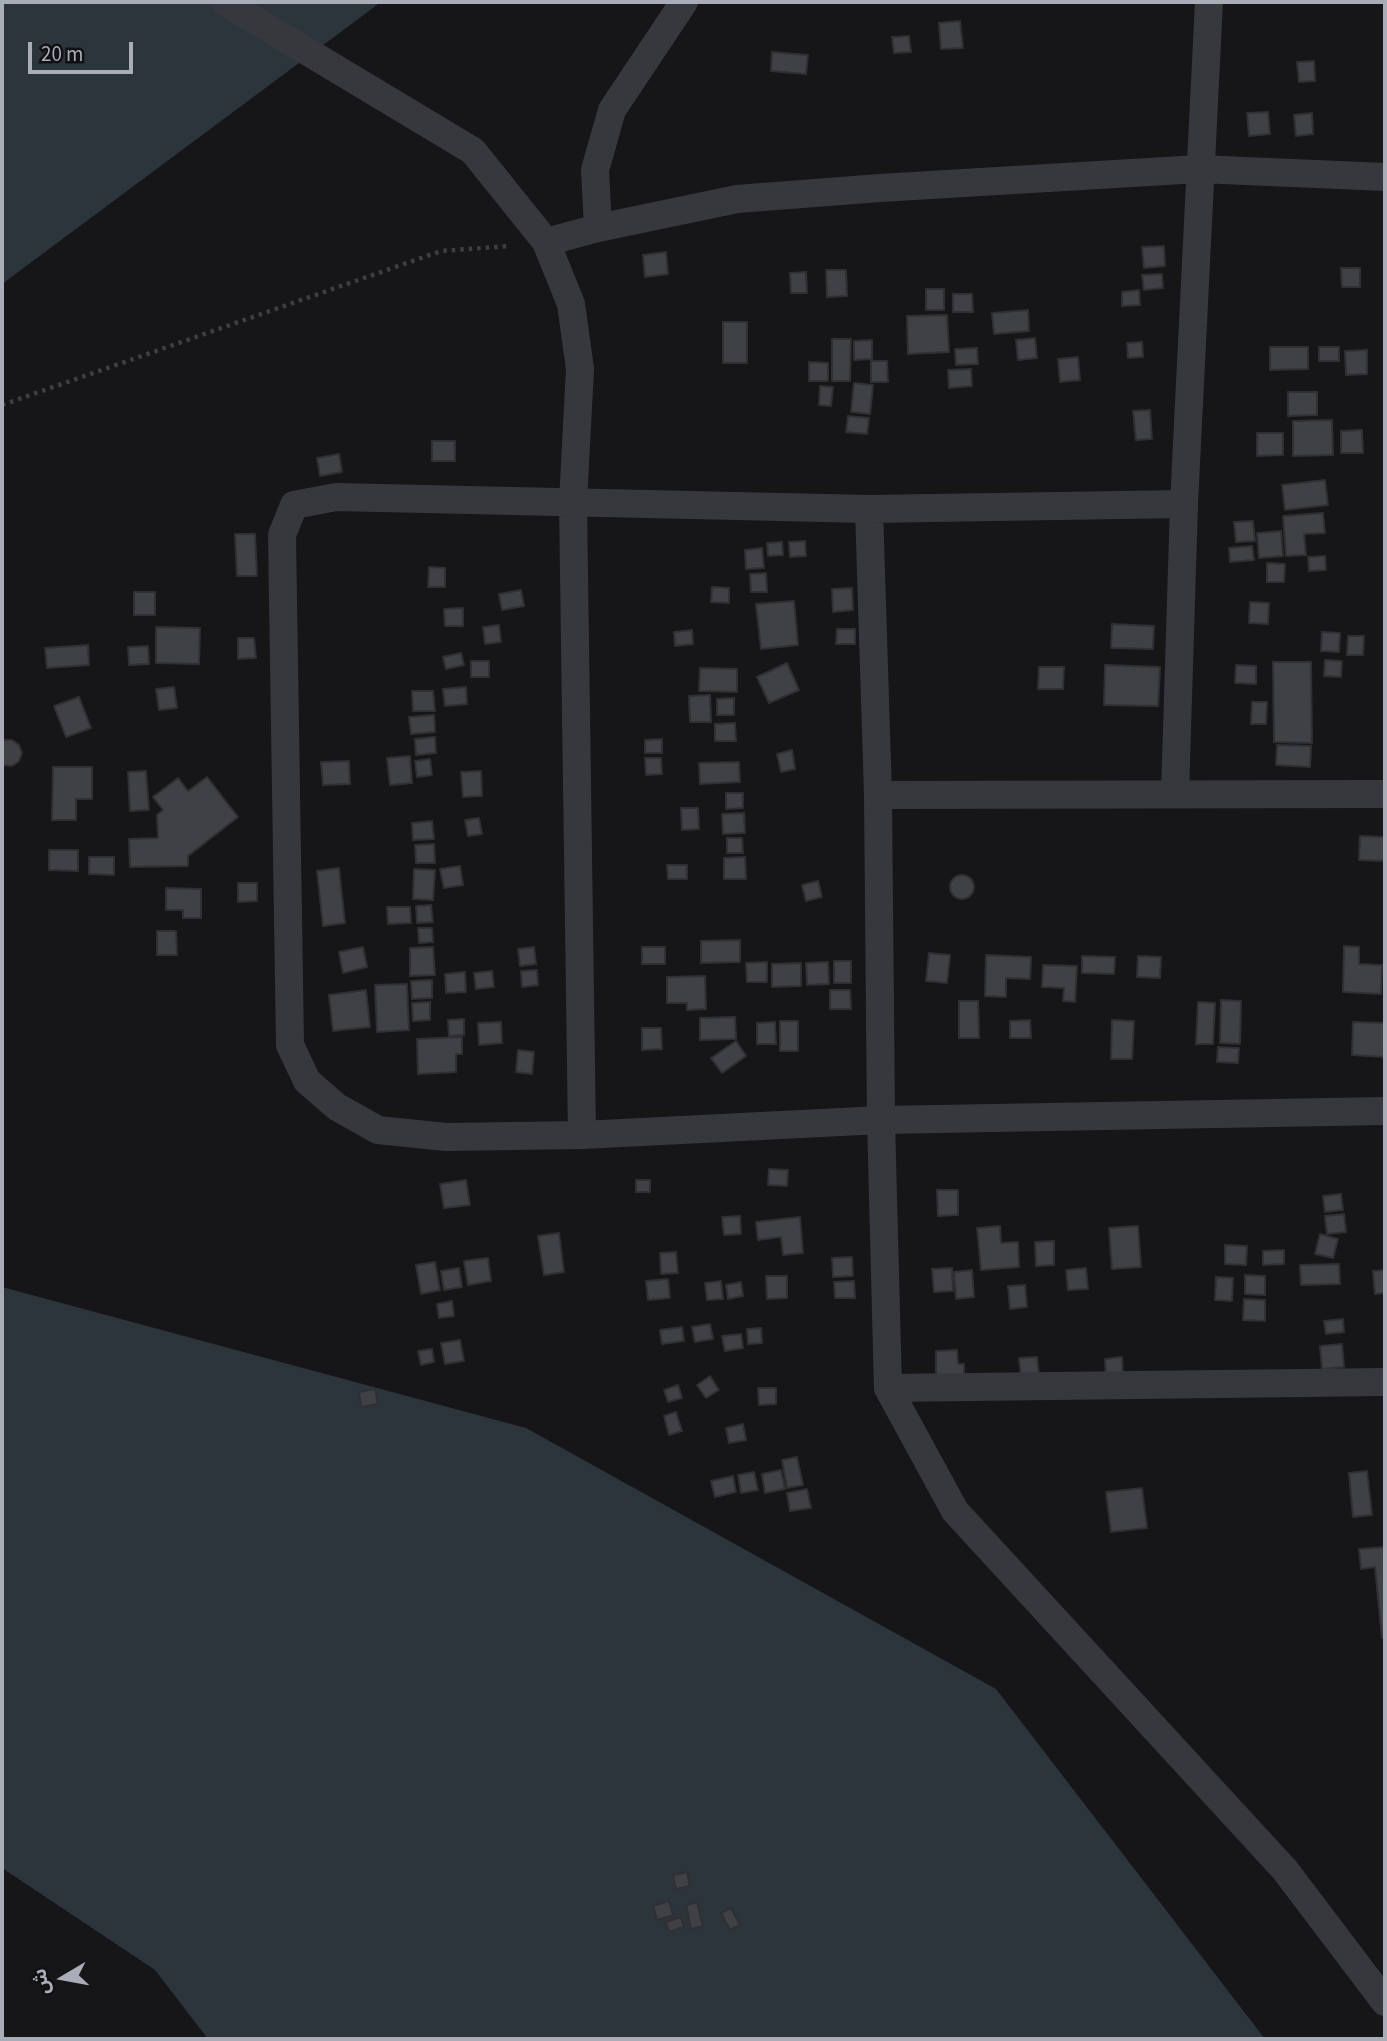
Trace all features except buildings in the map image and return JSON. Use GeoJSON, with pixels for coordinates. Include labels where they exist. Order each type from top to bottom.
{"type":"FeatureCollection","features":[{"type":"Feature","properties":{"kind":"street"},"geometry":{"type":"LineString","coordinates":[[225,2],[473,151],[547,243],[571,304],[580,369],[573,502],[582,1135]]}},
{"type":"Feature","properties":{"kind":"street"},"geometry":{"type":"LineString","coordinates":[[598,228],[595,170],[612,110],[684,2]]}},
{"type":"Feature","properties":{"kind":"street"},"geometry":{"type":"LineString","coordinates":[[1175,794],[1184,504],[1209,2]]}},
{"type":"Feature","properties":{"kind":"street"},"geometry":{"type":"LineString","coordinates":[[547,243],[598,228],[737,199],[1199,169],[1385,177]]}},
{"type":"Feature","properties":{"kind":"street"},"geometry":{"type":"LineString","coordinates":[[1184,504],[869,509],[337,497],[295,505],[282,535],[290,1045],[307,1081],[337,1107],[378,1130],[446,1137],[582,1135],[881,1120],[1385,1111]]}},
{"type":"Feature","properties":{"kind":"street"},"geometry":{"type":"LineString","coordinates":[[869,509],[878,795],[881,1120],[888,1388],[955,1511],[1285,1870],[1385,2002]]}},
{"type":"Feature","properties":{"kind":"street"},"geometry":{"type":"LineString","coordinates":[[878,795],[1385,794]]}},
{"type":"Feature","properties":{"kind":"street"},"geometry":{"type":"LineString","coordinates":[[888,1388],[1385,1382]]}},
{"type":"Feature","properties":{"kind":"path"},"geometry":{"type":"LineString","coordinates":[[2,405],[441,251],[547,243]]}},
{"type":"Feature","properties":{"kind":"shaded area"},"geometry":{"type":"Polygon","coordinates":[[[2,2],[381,2],[2,284],[2,2]]]}},
{"type":"Feature","properties":{"kind":"shaded area"},"geometry":{"type":"Polygon","coordinates":[[[2,1287],[526,1428],[996,1689],[1265,2039],[208,2039],[155,1970],[2,1868],[2,1287]]]}}]}
